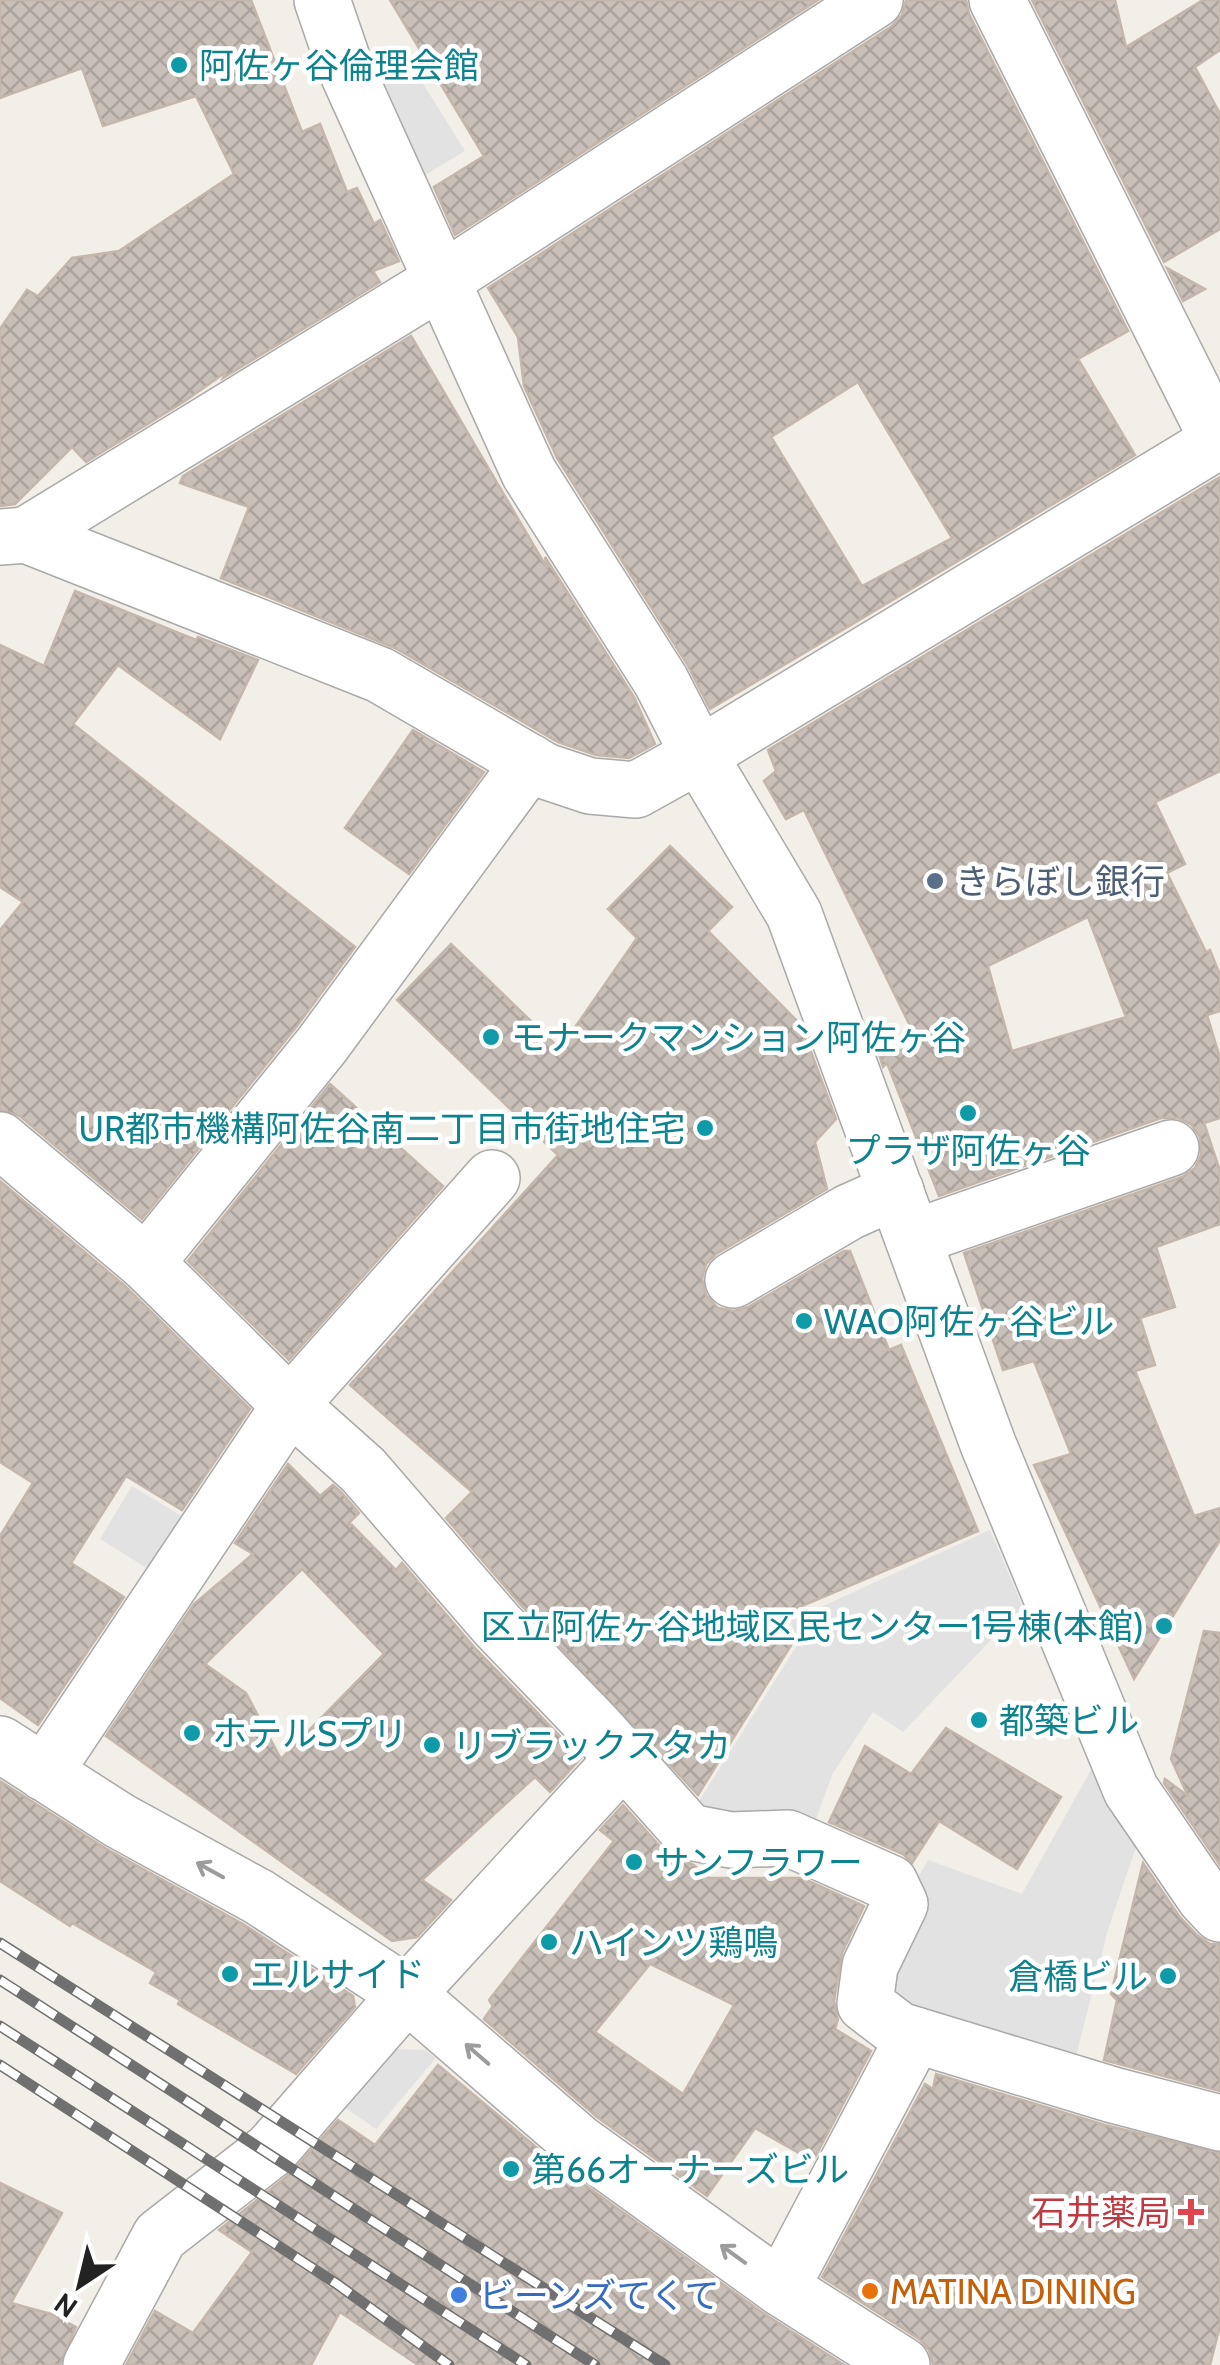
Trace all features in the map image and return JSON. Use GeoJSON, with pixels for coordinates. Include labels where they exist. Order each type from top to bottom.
{"type":"FeatureCollection","features":[{"type":"Feature","properties":{"kind":"street"},"geometry":{"type":"LineString","coordinates":[[322,0],[345,67],[529,473],[661,681],[699,755],[794,914],[988,1444],[1132,1790],[1220,1914]]}},
{"type":"Feature","properties":{"kind":"street"},"geometry":{"type":"LineString","coordinates":[[13,536],[441,281],[875,0]]}},
{"type":"Feature","properties":{"kind":"street"},"geometry":{"type":"LineString","coordinates":[[13,536],[380,674],[530,762],[590,786],[636,790],[1220,441],[997,0]]}},
{"type":"Feature","properties":{"kind":"street"},"geometry":{"type":"LineString","coordinates":[[146,1263],[322,1045],[530,762]]}},
{"type":"Feature","properties":{"kind":"street"},"geometry":{"type":"LineString","coordinates":[[0,1140],[146,1263],[290,1406],[362,1470],[497,1625],[689,1832],[732,1840],[788,1838],[890,1883],[900,1904],[870,1966],[865,2004],[898,2030],[1112,2095],[1220,2122]]}},
{"type":"Feature","properties":{"kind":"street"},"geometry":{"type":"LineString","coordinates":[[733,1280],[849,1212],[905,1214],[1170,1148]]}},
{"type":"Feature","properties":{"kind":"street"},"geometry":{"type":"LineString","coordinates":[[492,1178],[290,1406],[22,1758],[120,1821],[259,1897],[407,1994],[578,2142],[781,2288],[902,2365]]}},
{"type":"Feature","properties":{"kind":"street"},"geometry":{"type":"LineString","coordinates":[[91,2365],[160,2236],[271,2150],[407,1994],[624,1758]]}},
{"type":"Feature","properties":{"kind":"street"},"geometry":{"type":"LineString","coordinates":[[781,2288],[915,2035]]}},
{"type":"Feature","properties":{"kind":"shaded area"},"geometry":{"type":"Polygon","coordinates":[[[407,58],[465,151],[425,175],[381,75],[407,58]]]}},
{"type":"Feature","properties":{"kind":"shaded area"},"geometry":{"type":"Polygon","coordinates":[[[132,1486],[193,1523],[150,1570],[100,1539],[132,1486]]]}},
{"type":"Feature","properties":{"kind":"shaded area"},"geometry":{"type":"Polygon","coordinates":[[[990,1530],[1026,1615],[1008,1622],[903,1732],[873,1712],[833,1773],[807,1843],[686,1822],[799,1642],[790,1621],[990,1530]]]}},
{"type":"Feature","properties":{"kind":"shaded area"},"geometry":{"type":"Polygon","coordinates":[[[1093,1766],[1141,1832],[1108,1930],[1073,2068],[900,2026],[876,1964],[901,1907],[928,1860],[1022,1894],[1093,1766]]]}},
{"type":"Feature","properties":{"kind":"shaded area"},"geometry":{"type":"Polygon","coordinates":[[[389,2049],[425,2050],[436,2058],[376,2129],[341,2105],[389,2049]]]}},
{"type":"Feature","properties":{"kind":"building"},"geometry":{"type":"Polygon","coordinates":[[[0,0],[251,0],[302,132],[320,124],[347,192],[357,188],[374,224],[380,220],[399,261],[373,271],[380,282],[223,378],[226,372],[86,462],[72,447],[15,504],[0,506],[0,329],[27,290],[38,296],[72,258],[119,251],[234,174],[196,96],[103,126],[82,68],[0,98],[0,0]]]}},
{"type":"Feature","properties":{"kind":"building"},"geometry":{"type":"Polygon","coordinates":[[[390,0],[818,0],[455,235],[434,187],[484,156],[390,0]]]}},
{"type":"Feature","properties":{"kind":"building"},"geometry":{"type":"Polygon","coordinates":[[[906,0],[966,0],[969,14],[1128,331],[1078,359],[1135,455],[710,709],[687,664],[557,458],[524,386],[518,337],[488,288],[892,26],[902,15],[906,0]],[[858,382],[771,437],[862,586],[952,538],[858,382]]]}},
{"type":"Feature","properties":{"kind":"building"},"geometry":{"type":"Polygon","coordinates":[[[1032,0],[1115,0],[1126,47],[1203,0],[1220,0],[1220,50],[1195,67],[1220,114],[1220,229],[1164,262],[1032,0]]]}},
{"type":"Feature","properties":{"kind":"building"},"geometry":{"type":"Polygon","coordinates":[[[1167,268],[1205,289],[1183,301],[1167,268]]]}},
{"type":"Feature","properties":{"kind":"building"},"geometry":{"type":"Polygon","coordinates":[[[411,336],[547,568],[545,557],[634,697],[655,744],[629,758],[596,755],[558,742],[395,648],[221,578],[249,507],[180,483],[183,476],[411,336]]]}},
{"type":"Feature","properties":{"kind":"building"},"geometry":{"type":"Polygon","coordinates":[[[1220,477],[1220,771],[1155,802],[1185,864],[1167,873],[1220,975],[1220,1011],[1207,1015],[1220,1058],[1220,1118],[1204,1123],[1220,1171],[1220,1224],[1156,1247],[1175,1307],[1140,1318],[1155,1365],[1135,1371],[1194,1516],[1220,1508],[1220,1540],[1134,1679],[1034,1465],[1071,1454],[1034,1361],[1003,1370],[964,1253],[1182,1177],[1195,1168],[1201,1155],[1200,1137],[1191,1124],[1178,1118],[1161,1118],[939,1196],[887,1063],[883,1067],[880,1057],[919,1044],[804,810],[786,819],[764,781],[776,771],[768,750],[1220,477]],[[1088,917],[988,966],[1012,1051],[1126,1017],[1088,917]]]}},
{"type":"Feature","properties":{"kind":"building"},"geometry":{"type":"Polygon","coordinates":[[[75,591],[196,640],[198,637],[258,660],[220,739],[118,665],[73,724],[355,947],[297,1026],[142,1219],[20,1116],[0,1110],[0,930],[23,902],[0,887],[0,645],[44,666],[75,591]]]}},
{"type":"Feature","properties":{"kind":"building"},"geometry":{"type":"Polygon","coordinates":[[[413,730],[484,772],[409,874],[345,828],[413,730]]]}},
{"type":"Feature","properties":{"kind":"building"},"geometry":{"type":"Polygon","coordinates":[[[670,846],[732,907],[708,931],[801,1025],[836,1119],[815,1142],[827,1189],[716,1254],[706,1264],[702,1279],[706,1295],[718,1308],[734,1311],[748,1307],[850,1251],[889,1350],[901,1345],[978,1531],[776,1617],[793,1642],[698,1795],[520,1604],[446,1518],[472,1492],[350,1385],[558,1155],[397,1000],[451,944],[560,1049],[637,938],[608,909],[670,846]]]}},
{"type":"Feature","properties":{"kind":"building"},"geometry":{"type":"Polygon","coordinates":[[[330,1084],[443,1186],[289,1360],[188,1261],[330,1084]]]}},
{"type":"Feature","properties":{"kind":"building"},"geometry":{"type":"Polygon","coordinates":[[[0,1181],[125,1286],[250,1409],[182,1510],[126,1476],[71,1563],[124,1597],[38,1725],[0,1698],[0,1536],[33,1483],[0,1462],[0,1181]]]}},
{"type":"Feature","properties":{"kind":"building"},"geometry":{"type":"Polygon","coordinates":[[[288,1464],[320,1496],[333,1485],[359,1513],[348,1524],[396,1570],[402,1563],[474,1647],[581,1758],[550,1792],[535,1777],[422,1880],[451,1900],[417,1937],[392,1941],[106,1736],[194,1604],[253,1554],[235,1543],[288,1464]],[[302,1569],[205,1664],[246,1693],[281,1759],[384,1654],[302,1569]]]}},
{"type":"Feature","properties":{"kind":"building"},"geometry":{"type":"Polygon","coordinates":[[[1204,1631],[1220,1633],[1220,1865],[1164,1783],[1165,1779],[1188,1796],[1171,1759],[1204,1631]]]}},
{"type":"Feature","properties":{"kind":"building"},"geometry":{"type":"Polygon","coordinates":[[[946,1728],[1061,1797],[1017,1869],[939,1821],[912,1863],[903,1854],[829,1822],[865,1746],[911,1774],[946,1728]]]}},
{"type":"Feature","properties":{"kind":"building"},"geometry":{"type":"Polygon","coordinates":[[[0,1781],[105,1848],[243,1924],[353,1996],[355,2007],[296,2074],[178,2004],[180,2000],[150,1983],[156,1972],[72,1923],[70,1926],[0,1881],[0,1781]]]}},
{"type":"Feature","properties":{"kind":"building"},"geometry":{"type":"Polygon","coordinates":[[[623,1805],[666,1853],[694,1865],[709,1878],[802,1878],[864,1906],[842,1953],[834,2001],[838,2019],[835,2029],[871,2051],[813,2161],[755,2128],[707,2196],[597,2117],[484,2019],[493,2006],[489,2000],[614,1841],[600,1830],[623,1805]],[[650,1964],[595,2032],[683,2094],[734,2005],[650,1964]]]}},
{"type":"Feature","properties":{"kind":"building"},"geometry":{"type":"Polygon","coordinates":[[[1143,1863],[1197,1935],[1210,1944],[1220,1944],[1220,2091],[1104,2060],[1117,2000],[1111,1994],[1143,1863]]]}},
{"type":"Feature","properties":{"kind":"building"},"geometry":{"type":"Polygon","coordinates":[[[438,2065],[560,2167],[763,2313],[844,2365],[418,2365],[340,2312],[311,2365],[126,2365],[155,2311],[193,2333],[252,2252],[219,2230],[290,2174],[338,2120],[375,2145],[438,2065]]]}},
{"type":"Feature","properties":{"kind":"building"},"geometry":{"type":"Polygon","coordinates":[[[936,2074],[1105,2125],[1220,2153],[1220,2326],[1210,2365],[933,2365],[929,2350],[919,2339],[822,2277],[925,2084],[933,2089],[936,2074]]]}},
{"type":"Feature","properties":{"kind":"building"},"geometry":{"type":"Polygon","coordinates":[[[0,2183],[62,2213],[11,2303],[51,2314],[76,2327],[60,2365],[0,2365],[0,2183]]]}},
{"type":"Feature","properties":{"kind":"railway"},"geometry":{"type":"LineString","coordinates":[[0,1943],[665,2365]]}},
{"type":"Feature","properties":{"kind":"railway"},"geometry":{"type":"LineString","coordinates":[[0,1980],[595,2365]]}},
{"type":"Feature","properties":{"kind":"railway"},"geometry":{"type":"LineString","coordinates":[[0,2026],[526,2365]]}},
{"type":"Feature","properties":{"kind":"railway"},"geometry":{"type":"LineString","coordinates":[[0,2065],[337,2284],[449,2365]]}},
{"type":"Feature","properties":{"kind":"place","name":"阿佐ヶ谷倫理会館"},"geometry":{"type":"Point","coordinates":[179,65]}},
{"type":"Feature","properties":{"kind":"place","name":"きらぼし銀行"},"geometry":{"type":"Point","coordinates":[935,881]}},
{"type":"Feature","properties":{"kind":"place","name":"モナークマンション阿佐ヶ谷"},"geometry":{"type":"Point","coordinates":[491,1037]}},
{"type":"Feature","properties":{"kind":"place","name":"プラザ阿佐ヶ谷"},"geometry":{"type":"Point","coordinates":[968,1113]}},
{"type":"Feature","properties":{"kind":"place","name":"UR都市機構阿佐谷南二丁目市街地住宅"},"geometry":{"type":"Point","coordinates":[705,1128]}},
{"type":"Feature","properties":{"kind":"place","name":"WAO阿佐ヶ谷ビル"},"geometry":{"type":"Point","coordinates":[804,1321]}},
{"type":"Feature","properties":{"kind":"place","name":"区立阿佐ヶ谷地域区民センター1号棟(本館)"},"geometry":{"type":"Point","coordinates":[1164,1626]}},
{"type":"Feature","properties":{"kind":"place","name":"都築ビル"},"geometry":{"type":"Point","coordinates":[979,1720]}},
{"type":"Feature","properties":{"kind":"place","name":"ホテルSプリ"},"geometry":{"type":"Point","coordinates":[192,1733]}},
{"type":"Feature","properties":{"kind":"place","name":"リブラックスタカ"},"geometry":{"type":"Point","coordinates":[432,1745]}},
{"type":"Feature","properties":{"kind":"place","name":"サンフラワー"},"geometry":{"type":"Point","coordinates":[634,1862]}},
{"type":"Feature","properties":{"kind":"place","name":"ハインツ鶏鳴"},"geometry":{"type":"Point","coordinates":[549,1942]}},
{"type":"Feature","properties":{"kind":"place","name":"エルサイド"},"geometry":{"type":"Point","coordinates":[230,1974]}},
{"type":"Feature","properties":{"kind":"place","name":"倉橋ビル"},"geometry":{"type":"Point","coordinates":[1168,1976]}},
{"type":"Feature","properties":{"kind":"place","name":"第66オーナーズビル"},"geometry":{"type":"Point","coordinates":[511,2169]}},
{"type":"Feature","properties":{"kind":"place","name":"石井薬局"},"geometry":{"type":"Point","coordinates":[1191,2212]}},
{"type":"Feature","properties":{"kind":"place","name":"MATINA DINING"},"geometry":{"type":"Point","coordinates":[870,2291]}},
{"type":"Feature","properties":{"kind":"place","name":"ビーンズてくて"},"geometry":{"type":"Point","coordinates":[459,2295]}}]}
